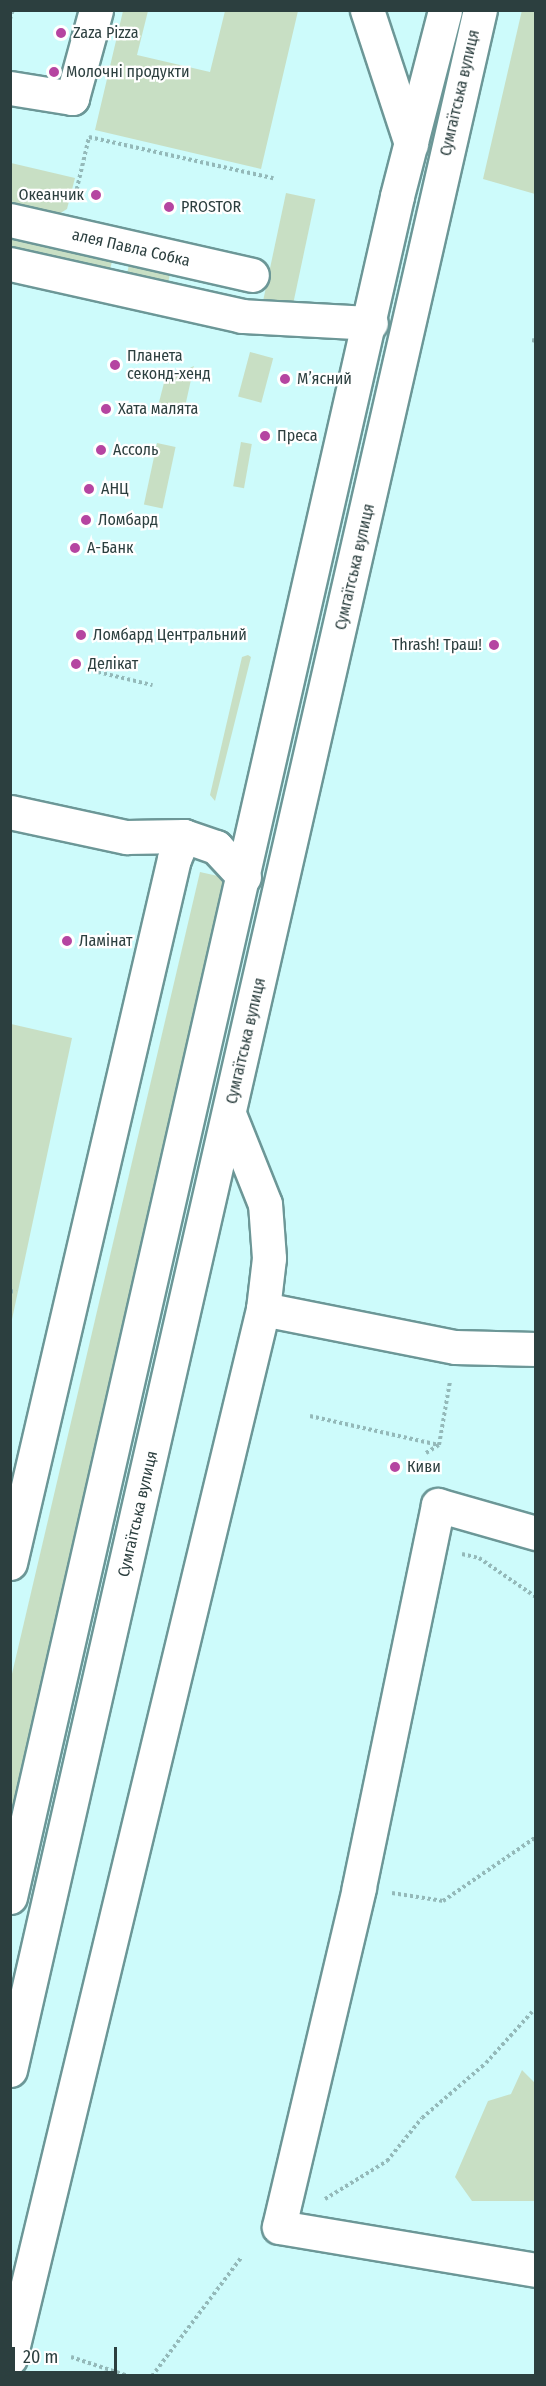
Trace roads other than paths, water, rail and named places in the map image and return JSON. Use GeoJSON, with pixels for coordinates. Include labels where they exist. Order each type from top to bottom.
{"type":"FeatureCollection","features":[{"type":"Feature","properties":{"kind":"main road"},"geometry":{"type":"LineString","coordinates":[[10,88],[72,98],[96,10]]}},
{"type":"Feature","properties":{"kind":"main road"},"geometry":{"type":"LineString","coordinates":[[367,10],[411,144]]}},
{"type":"Feature","properties":{"kind":"main road","name":"Сумгаїтська вулиця"},"geometry":{"type":"LineString","coordinates":[[10,1897],[411,144],[445,10]]}},
{"type":"Feature","properties":{"kind":"main road","name":"Сумгаїтська вулиця"},"geometry":{"type":"LineString","coordinates":[[10,2070],[480,10]]}},
{"type":"Feature","properties":{"kind":"main road","name":"алея Павла Собка"},"geometry":{"type":"LineString","coordinates":[[10,220],[252,275]]}},
{"type":"Feature","properties":{"kind":"main road"},"geometry":{"type":"LineString","coordinates":[[10,264],[242,316],[370,323]]}},
{"type":"Feature","properties":{"kind":"main road"},"geometry":{"type":"LineString","coordinates":[[10,812],[126,837],[184,836],[216,847],[244,877]]}},
{"type":"Feature","properties":{"kind":"main road"},"geometry":{"type":"LineString","coordinates":[[10,1563],[174,859],[184,836]]}},
{"type":"Feature","properties":{"kind":"main road"},"geometry":{"type":"LineString","coordinates":[[10,2358],[263,1309],[269,1258],[265,1204],[229,1114]]}},
{"type":"Feature","properties":{"kind":"main road"},"geometry":{"type":"LineString","coordinates":[[263,1309],[456,1347],[534,1343]]}},
{"type":"Feature","properties":{"kind":"main road"},"geometry":{"type":"LineString","coordinates":[[536,1533],[438,1505],[359,1888],[279,2226],[536,2270]]}},
{"type":"Feature","properties":{"kind":"place","name":"Zaza Pizza"},"geometry":{"type":"Point","coordinates":[61,33]}},
{"type":"Feature","properties":{"kind":"place","name":"Молочні продукти"},"geometry":{"type":"Point","coordinates":[54,72]}},
{"type":"Feature","properties":{"kind":"place","name":"Океанчик"},"geometry":{"type":"Point","coordinates":[96,195]}},
{"type":"Feature","properties":{"kind":"place","name":"PROSTOR"},"geometry":{"type":"Point","coordinates":[169,207]}},
{"type":"Feature","properties":{"kind":"place","name":"Планета секонд-хенд"},"geometry":{"type":"Point","coordinates":[115,365]}},
{"type":"Feature","properties":{"kind":"place","name":"М’ясний"},"geometry":{"type":"Point","coordinates":[285,379]}},
{"type":"Feature","properties":{"kind":"place","name":"Хата малята"},"geometry":{"type":"Point","coordinates":[106,409]}},
{"type":"Feature","properties":{"kind":"place","name":"Преса"},"geometry":{"type":"Point","coordinates":[265,436]}},
{"type":"Feature","properties":{"kind":"place","name":"Ассоль"},"geometry":{"type":"Point","coordinates":[101,450]}},
{"type":"Feature","properties":{"kind":"place","name":"АНЦ"},"geometry":{"type":"Point","coordinates":[89,489]}},
{"type":"Feature","properties":{"kind":"place","name":"Ломбард"},"geometry":{"type":"Point","coordinates":[86,520]}},
{"type":"Feature","properties":{"kind":"place","name":"А-Банк"},"geometry":{"type":"Point","coordinates":[75,548]}},
{"type":"Feature","properties":{"kind":"place","name":"Ломбард Центральний"},"geometry":{"type":"Point","coordinates":[81,635]}},
{"type":"Feature","properties":{"kind":"place","name":"Thrash! Траш!"},"geometry":{"type":"Point","coordinates":[494,645]}},
{"type":"Feature","properties":{"kind":"place","name":"Делікат"},"geometry":{"type":"Point","coordinates":[76,664]}},
{"type":"Feature","properties":{"kind":"place","name":"Ламінат"},"geometry":{"type":"Point","coordinates":[67,941]}},
{"type":"Feature","properties":{"kind":"place","name":"Киви"},"geometry":{"type":"Point","coordinates":[395,1467]}}]}
